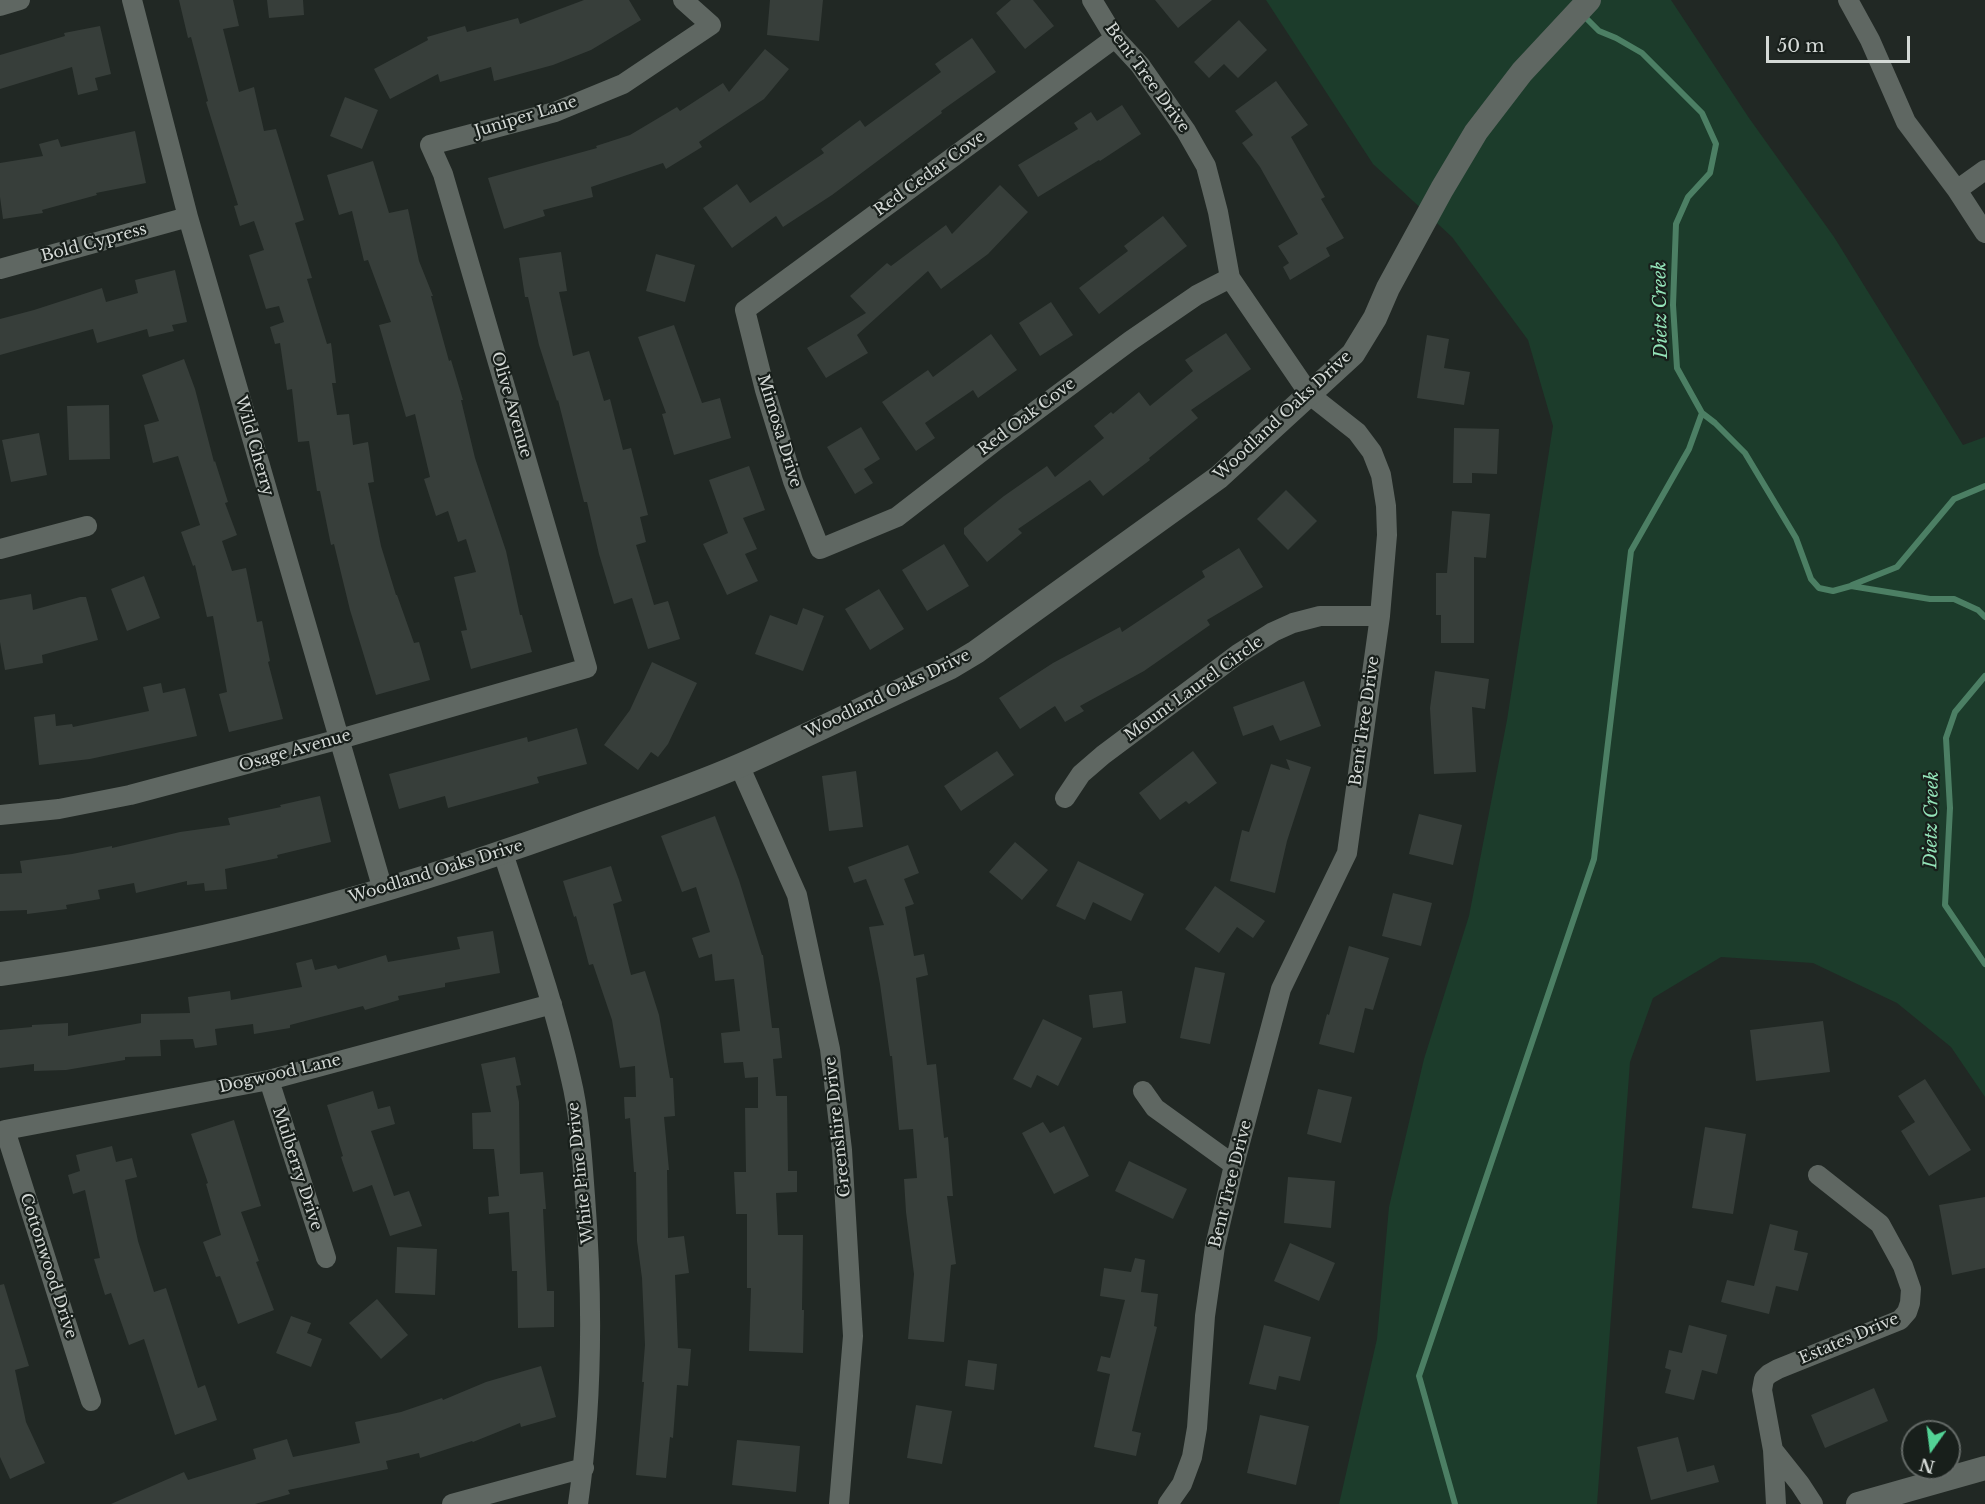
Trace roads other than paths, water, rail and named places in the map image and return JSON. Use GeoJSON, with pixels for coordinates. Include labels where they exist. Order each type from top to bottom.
{"type":"FeatureCollection","features":[{"type":"Feature","properties":{"kind":"street"},"geometry":{"type":"LineString","coordinates":[[0,6],[20,0]]}},
{"type":"Feature","properties":{"kind":"street","name":"Wild Cherry"},"geometry":{"type":"LineString","coordinates":[[132,0],[188,217],[383,890]]}},
{"type":"Feature","properties":{"kind":"street","name":"Juniper Lane"},"geometry":{"type":"LineString","coordinates":[[430,145],[555,112],[624,84],[711,25],[683,0]]}},
{"type":"Feature","properties":{"kind":"street","name":"Bent Tree Drive"},"geometry":{"type":"LineString","coordinates":[[1092,0],[1115,38],[1140,64],[1186,131],[1206,166],[1218,212],[1230,278],[1310,395],[1357,432],[1372,452],[1381,475],[1386,506],[1387,535],[1380,616],[1347,853],[1281,989],[1215,1246],[1205,1316],[1197,1428],[1192,1457],[1182,1484],[1168,1504]]}},
{"type":"Feature","properties":{"kind":"street","name":"Woodland Oaks Drive"},"geometry":{"type":"LineString","coordinates":[[0,975],[161,948],[260,924],[383,890],[503,853],[739,765],[951,667],[976,652],[1218,477],[1353,354],[1375,318],[1388,288],[1442,189],[1476,132],[1522,72],[1589,0]]}},
{"type":"Feature","properties":{"kind":"street"},"geometry":{"type":"LineString","coordinates":[[1848,0],[1870,40],[1906,122],[1957,190],[1985,233]]}},
{"type":"Feature","properties":{"kind":"street","name":"Red Cedar Cove"},"geometry":{"type":"LineString","coordinates":[[745,310],[1115,38]]}},
{"type":"Feature","properties":{"kind":"street","name":"Olive Avenue"},"geometry":{"type":"LineString","coordinates":[[430,145],[443,174],[587,668]]}},
{"type":"Feature","properties":{"kind":"street"},"geometry":{"type":"LineString","coordinates":[[1957,190],[1985,170]]}},
{"type":"Feature","properties":{"kind":"street","name":"Bold Cypress"},"geometry":{"type":"LineString","coordinates":[[0,269],[188,217]]}},
{"type":"Feature","properties":{"kind":"street","name":"Red Oak Cove"},"geometry":{"type":"LineString","coordinates":[[820,549],[897,517],[1130,341],[1197,294],[1230,278]]}},
{"type":"Feature","properties":{"kind":"street","name":"Mimosa Drive"},"geometry":{"type":"LineString","coordinates":[[745,310],[765,390],[793,481],[820,549]]}},
{"type":"Feature","properties":{"kind":"street"},"geometry":{"type":"LineString","coordinates":[[0,549],[87,526]]}},
{"type":"Feature","properties":{"kind":"street","name":"Mount Laurel Circle"},"geometry":{"type":"LineString","coordinates":[[1065,798],[1082,774],[1103,755],[1238,654],[1273,632],[1293,623],[1320,616],[1380,616]]}},
{"type":"Feature","properties":{"kind":"street","name":"Osage Avenue"},"geometry":{"type":"LineString","coordinates":[[0,815],[59,809],[130,795],[340,739],[587,668]]}},
{"type":"Feature","properties":{"kind":"street","name":"Greenshire Drive"},"geometry":{"type":"LineString","coordinates":[[739,765],[797,895],[830,1049],[842,1150],[853,1336],[839,1504]]}},
{"type":"Feature","properties":{"kind":"street","name":"White Pine Drive"},"geometry":{"type":"LineString","coordinates":[[503,853],[552,1004],[572,1081],[582,1162],[591,1272],[590,1387],[584,1468],[578,1504]]}},
{"type":"Feature","properties":{"kind":"street","name":"Dogwood Lane"},"geometry":{"type":"LineString","coordinates":[[5,1130],[269,1080],[552,1004]]}},
{"type":"Feature","properties":{"kind":"street","name":"Mulberry Drive"},"geometry":{"type":"LineString","coordinates":[[269,1080],[326,1258]]}},
{"type":"Feature","properties":{"kind":"street"},"geometry":{"type":"LineString","coordinates":[[1143,1091],[1155,1108],[1234,1165]]}},
{"type":"Feature","properties":{"kind":"street","name":"Cottonwood Drive"},"geometry":{"type":"LineString","coordinates":[[5,1130],[91,1401]]}},
{"type":"Feature","properties":{"kind":"street","name":"Estates Drive"},"geometry":{"type":"LineString","coordinates":[[1776,1504],[1773,1450],[1762,1384],[1769,1374],[1900,1320],[1907,1312],[1910,1303],[1911,1289],[1903,1266],[1880,1224],[1818,1175]]}},
{"type":"Feature","properties":{"kind":"street","name":"Estates Drive"},"geometry":{"type":"LineString","coordinates":[[1773,1450],[1813,1504]]}},
{"type":"Feature","properties":{"kind":"street"},"geometry":{"type":"LineString","coordinates":[[452,1504],[584,1468]]}},
{"type":"Feature","properties":{"kind":"street"},"geometry":{"type":"LineString","coordinates":[[1858,1504],[1985,1468]]}},
{"type":"Feature","properties":{"kind":"waterway","name":"Dietz Creek"},"geometry":{"type":"LineString","coordinates":[[1583,15],[1599,31],[1642,53],[1702,113],[1716,144],[1710,173],[1688,197],[1676,224],[1673,305],[1677,368],[1702,413],[1745,453],[1796,538],[1811,579],[1819,588],[1833,591],[1851,586],[1930,599],[1954,599],[1978,610],[1985,617]]}},
{"type":"Feature","properties":{"kind":"waterway"},"geometry":{"type":"LineString","coordinates":[[1455,1504],[1419,1376],[1594,859],[1631,551],[1689,449],[1702,413]]}},
{"type":"Feature","properties":{"kind":"waterway"},"geometry":{"type":"LineString","coordinates":[[1852,585],[1897,567],[1954,499],[1985,486]]}},
{"type":"Feature","properties":{"kind":"waterway","name":"Dietz Creek"},"geometry":{"type":"LineString","coordinates":[[1985,676],[1955,712],[1946,738],[1950,808],[1945,905],[1985,964]]}}]}
